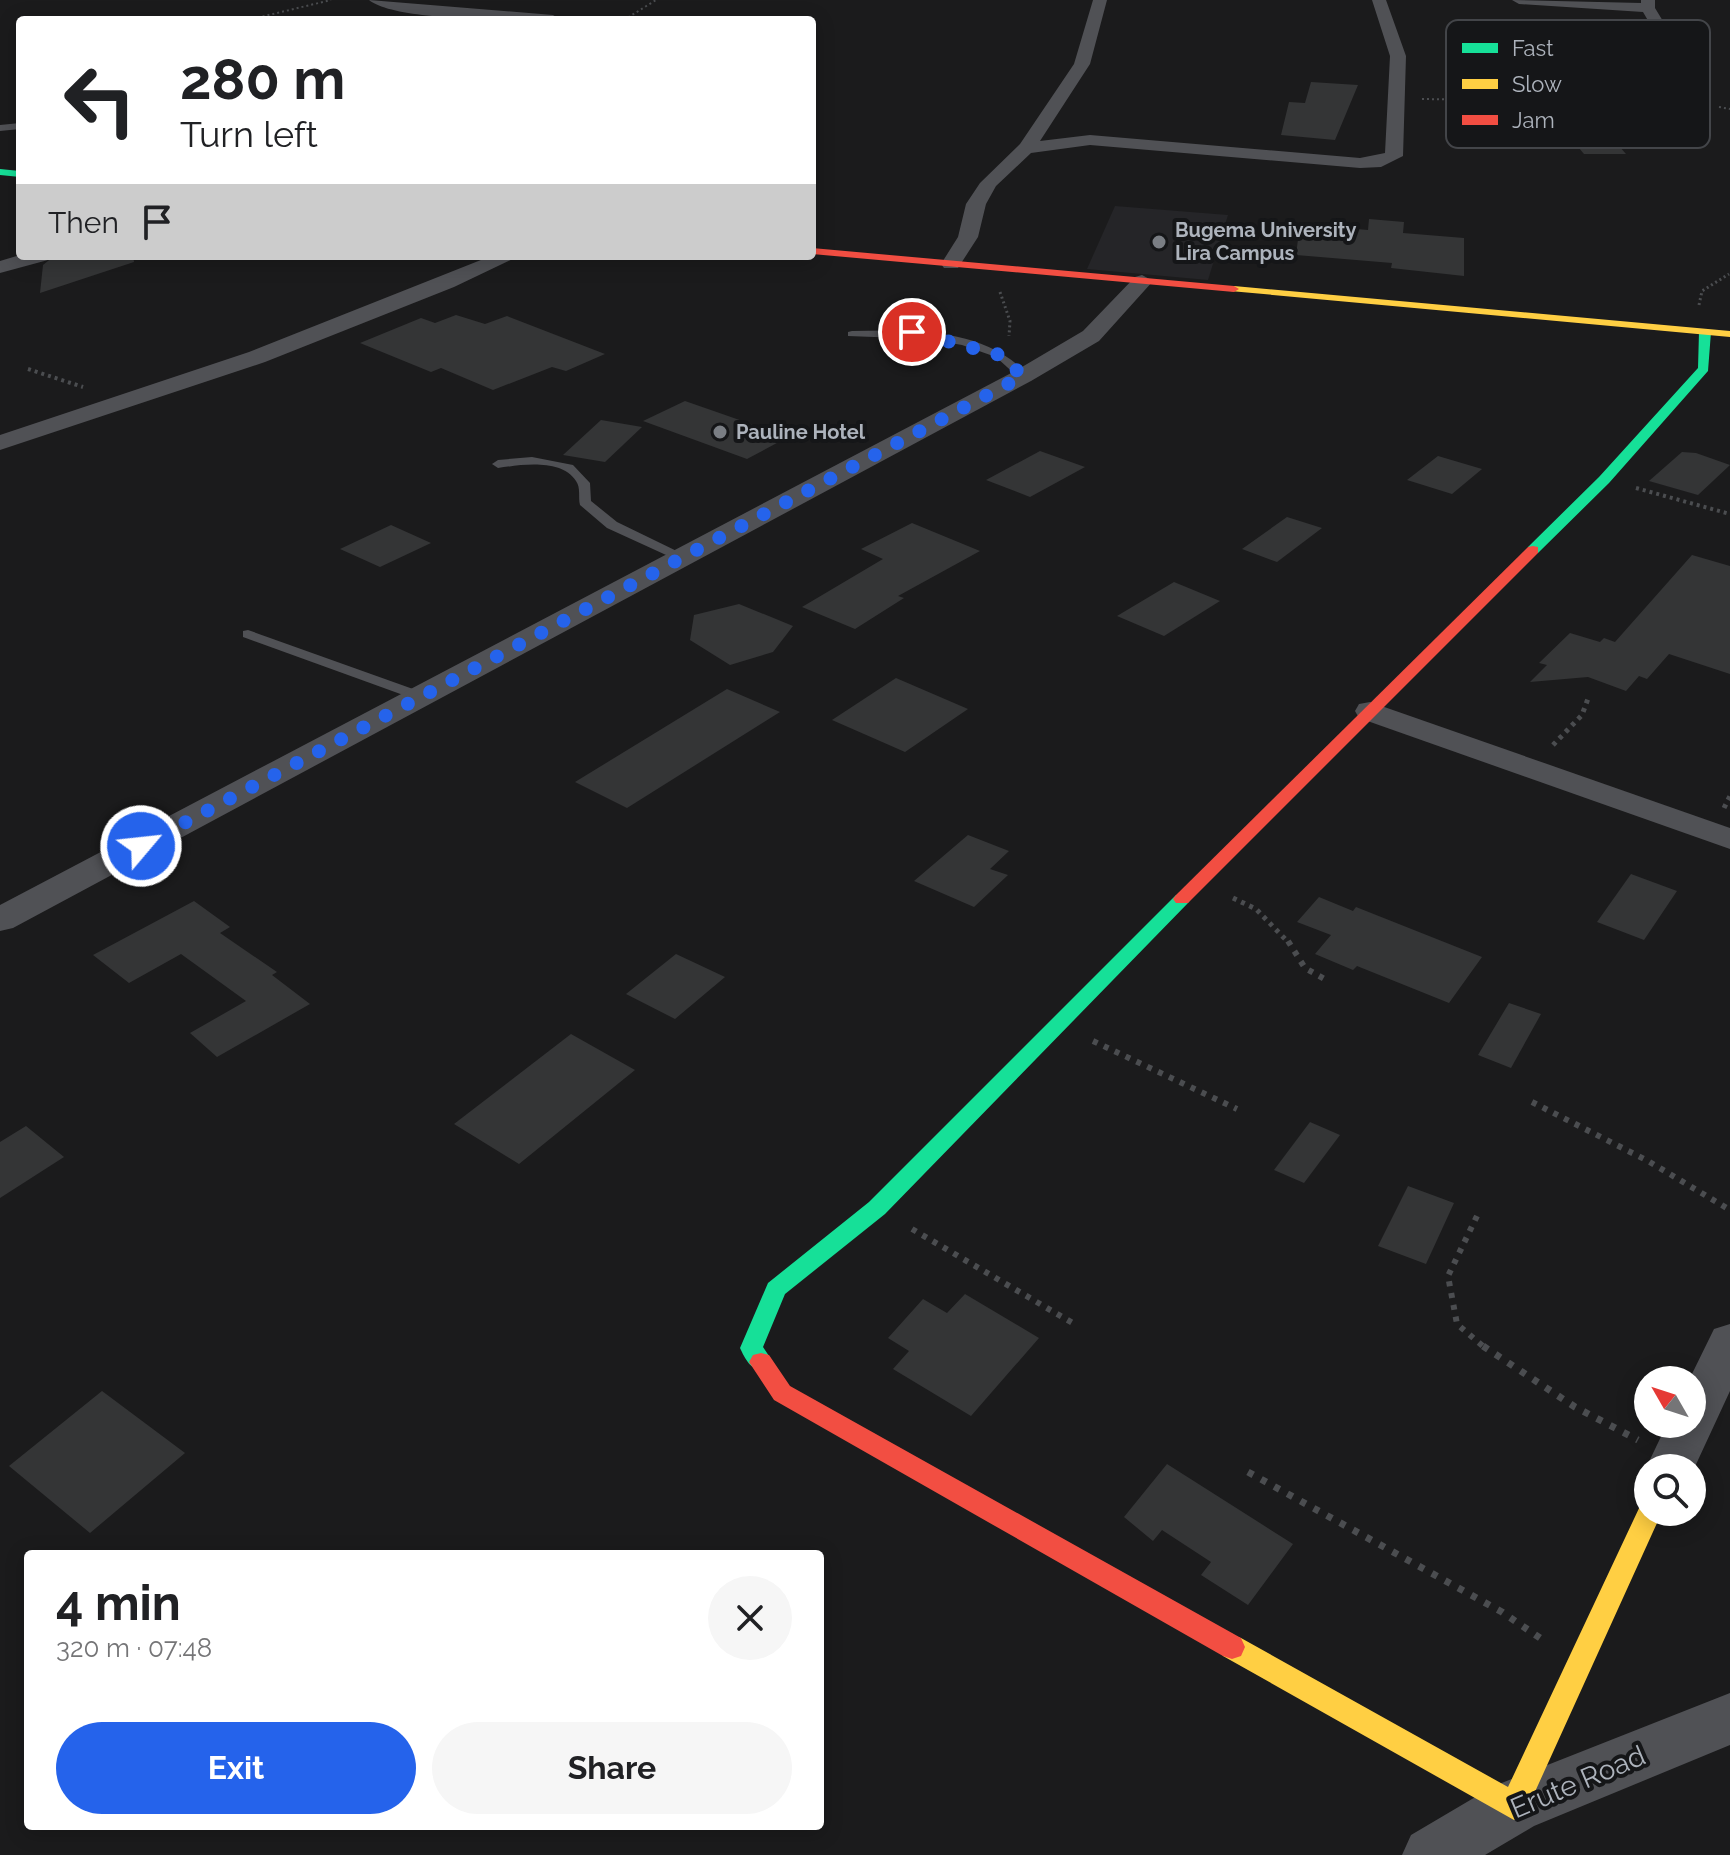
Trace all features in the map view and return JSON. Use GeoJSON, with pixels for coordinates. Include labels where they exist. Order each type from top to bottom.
{"type":"FeatureCollection","features":[{"type":"Feature","properties":{"kind":"street"},"geometry":{"type":"LineString","coordinates":[[951,264],[968,237],[976,204],[989,183],[1026,148],[1082,64],[1100,0]]}},
{"type":"Feature","properties":{"kind":"street"},"geometry":{"type":"LineString","coordinates":[[1026,148],[1114,141],[1375,163],[1394,156],[1398,56],[1379,0]]}},
{"type":"Feature","properties":{"kind":"street"},"geometry":{"type":"LineString","coordinates":[[1519,0],[1648,4]]}},
{"type":"Feature","properties":{"kind":"street"},"geometry":{"type":"LineString","coordinates":[[372,4],[505,16]]}},
{"type":"Feature","properties":{"kind":"street"},"geometry":{"type":"LineString","coordinates":[[816,251],[1730,334]]}},
{"type":"Feature","properties":{"kind":"street"},"geometry":{"type":"LineString","coordinates":[[0,267],[26,260]]}},
{"type":"Feature","properties":{"kind":"street"},"geometry":{"type":"LineString","coordinates":[[0,443],[87,417],[264,355],[499,260]]}},
{"type":"Feature","properties":{"kind":"street"},"geometry":{"type":"LineString","coordinates":[[0,920],[1023,376],[1091,336],[1142,281]]}},
{"type":"Feature","properties":{"kind":"street"},"geometry":{"type":"LineString","coordinates":[[1644,1526],[1514,1806],[782,1393],[751,1348],[776,1289],[877,1208],[1056,1024],[1370,711],[1492,595],[1604,480],[1704,369],[1705,332]]}},
{"type":"Feature","properties":{"kind":"street"},"geometry":{"type":"LineString","coordinates":[[1370,711],[1730,839]]}},
{"type":"Feature","properties":{"kind":"street"},"geometry":{"type":"LineString","coordinates":[[1682,1443],[1730,1342]]}},
{"type":"Feature","properties":{"kind":"street","name":"Erute Road"},"geometry":{"type":"LineString","coordinates":[[1431,1855],[1514,1806],[1730,1719]]}},
{"type":"Feature","properties":{"kind":"lane"},"geometry":{"type":"LineString","coordinates":[[852,334],[912,332],[1000,355],[1023,376]]}},
{"type":"Feature","properties":{"kind":"lane"},"geometry":{"type":"LineString","coordinates":[[498,464],[530,461],[563,467],[580,476],[587,487],[585,502],[600,518],[682,557]]}},
{"type":"Feature","properties":{"kind":"lane"},"geometry":{"type":"LineString","coordinates":[[248,634],[422,697]]}},
{"type":"Feature","properties":{"kind":"path"},"geometry":{"type":"LineString","coordinates":[[265,16],[331,0]]}},
{"type":"Feature","properties":{"kind":"path"},"geometry":{"type":"LineString","coordinates":[[630,16],[656,0]]}},
{"type":"Feature","properties":{"kind":"path"},"geometry":{"type":"LineString","coordinates":[[1397,100],[1446,99]]}},
{"type":"Feature","properties":{"kind":"path"},"geometry":{"type":"LineString","coordinates":[[992,268],[1010,321],[1010,333],[1000,355]]}},
{"type":"Feature","properties":{"kind":"path"},"geometry":{"type":"LineString","coordinates":[[1705,332],[1697,315],[1702,291],[1729,274]]}},
{"type":"Feature","properties":{"kind":"path"},"geometry":{"type":"LineString","coordinates":[[1604,480],[1730,514]]}},
{"type":"Feature","properties":{"kind":"path"},"geometry":{"type":"LineString","coordinates":[[1527,766],[1564,736],[1582,715],[1589,696]]}},
{"type":"Feature","properties":{"kind":"path"},"geometry":{"type":"LineString","coordinates":[[1199,883],[1256,909],[1283,934],[1305,968],[1328,981]]}},
{"type":"Feature","properties":{"kind":"path"},"geometry":{"type":"LineString","coordinates":[[1056,1024],[1237,1109]]}},
{"type":"Feature","properties":{"kind":"path"},"geometry":{"type":"LineString","coordinates":[[1532,1102],[1648,1161],[1730,1210]]}},
{"type":"Feature","properties":{"kind":"path"},"geometry":{"type":"LineString","coordinates":[[877,1208],[1076,1325]]}},
{"type":"Feature","properties":{"kind":"path"},"geometry":{"type":"LineString","coordinates":[[1477,1216],[1448,1276],[1457,1324],[1501,1361],[1575,1407],[1682,1443]]}},
{"type":"Feature","properties":{"kind":"path"},"geometry":{"type":"LineString","coordinates":[[1248,1472],[1502,1612],[1580,1666]]}},
{"type":"Feature","properties":{"kind":"shaded area","name":"Bugema University Lira Campus"},"geometry":{"type":"Polygon","coordinates":[[[1115,206],[1228,215],[1208,280],[1087,269],[1115,206]]]}},
{"type":"Feature","properties":{"kind":"building"},"geometry":{"type":"Polygon","coordinates":[[[1311,82],[1358,85],[1335,140],[1281,135],[1289,102],[1305,103],[1311,82]]]}},
{"type":"Feature","properties":{"kind":"building"},"geometry":{"type":"Polygon","coordinates":[[[1579,148],[1621,148],[1626,154],[1584,154],[1579,148]]]}},
{"type":"Feature","properties":{"kind":"building"},"geometry":{"type":"Polygon","coordinates":[[[1369,219],[1404,222],[1403,233],[1464,238],[1464,276],[1391,268],[1392,263],[1296,255],[1300,224],[1368,230],[1369,219]]]}},
{"type":"Feature","properties":{"kind":"building"},"geometry":{"type":"Polygon","coordinates":[[[49,260],[134,262],[40,293],[43,265],[49,260]]]}},
{"type":"Feature","properties":{"kind":"building"},"geometry":{"type":"Polygon","coordinates":[[[456,315],[485,324],[507,316],[605,354],[566,371],[552,367],[493,390],[441,368],[431,372],[360,343],[421,318],[435,323],[456,315]]]}},
{"type":"Feature","properties":{"kind":"building"},"geometry":{"type":"Polygon","coordinates":[[[685,401],[788,437],[747,459],[643,421],[685,401]]]}},
{"type":"Feature","properties":{"kind":"building"},"geometry":{"type":"Polygon","coordinates":[[[601,420],[642,427],[605,462],[563,455],[601,420]]]}},
{"type":"Feature","properties":{"kind":"building"},"geometry":{"type":"Polygon","coordinates":[[[1040,451],[1085,467],[1030,497],[986,480],[1040,451]]]}},
{"type":"Feature","properties":{"kind":"building"},"geometry":{"type":"Polygon","coordinates":[[[1682,452],[1696,453],[1730,465],[1698,495],[1649,481],[1682,452]]]}},
{"type":"Feature","properties":{"kind":"building"},"geometry":{"type":"Polygon","coordinates":[[[1438,456],[1482,469],[1452,494],[1407,480],[1438,456]]]}},
{"type":"Feature","properties":{"kind":"building"},"geometry":{"type":"Polygon","coordinates":[[[1287,517],[1322,528],[1277,562],[1242,549],[1287,517]]]}},
{"type":"Feature","properties":{"kind":"building"},"geometry":{"type":"Polygon","coordinates":[[[912,523],[980,551],[898,596],[904,598],[855,629],[802,607],[883,559],[861,549],[912,523]]]}},
{"type":"Feature","properties":{"kind":"building"},"geometry":{"type":"Polygon","coordinates":[[[391,525],[431,543],[380,567],[340,549],[391,525]]]}},
{"type":"Feature","properties":{"kind":"building"},"geometry":{"type":"Polygon","coordinates":[[[1692,555],[1730,566],[1730,674],[1669,654],[1647,679],[1639,676],[1626,691],[1588,677],[1530,682],[1547,665],[1539,663],[1570,633],[1600,642],[1604,638],[1615,642],[1692,555]]]}},
{"type":"Feature","properties":{"kind":"building"},"geometry":{"type":"Polygon","coordinates":[[[1174,582],[1220,601],[1164,636],[1117,616],[1174,582]]]}},
{"type":"Feature","properties":{"kind":"building"},"geometry":{"type":"Polygon","coordinates":[[[739,604],[793,626],[773,652],[730,665],[690,640],[694,615],[739,604]]]}},
{"type":"Feature","properties":{"kind":"building"},"geometry":{"type":"Polygon","coordinates":[[[896,678],[968,709],[905,752],[832,720],[896,678]]]}},
{"type":"Feature","properties":{"kind":"building"},"geometry":{"type":"Polygon","coordinates":[[[727,689],[780,712],[627,808],[575,782],[727,689]]]}},
{"type":"Feature","properties":{"kind":"building"},"geometry":{"type":"Polygon","coordinates":[[[968,835],[1009,851],[990,869],[1008,875],[974,907],[914,881],[968,835]]]}},
{"type":"Feature","properties":{"kind":"building"},"geometry":{"type":"Polygon","coordinates":[[[1631,874],[1677,891],[1644,940],[1597,922],[1631,874]]]}},
{"type":"Feature","properties":{"kind":"building"},"geometry":{"type":"Polygon","coordinates":[[[1319,897],[1353,911],[1356,907],[1482,957],[1449,1003],[1357,966],[1353,970],[1315,954],[1331,935],[1297,922],[1319,897]]]}},
{"type":"Feature","properties":{"kind":"building"},"geometry":{"type":"Polygon","coordinates":[[[194,901],[230,927],[220,933],[277,972],[272,975],[310,1004],[217,1057],[190,1033],[246,1001],[181,954],[129,983],[93,955],[194,901]]]}},
{"type":"Feature","properties":{"kind":"building"},"geometry":{"type":"Polygon","coordinates":[[[676,954],[725,977],[675,1019],[626,994],[676,954]]]}},
{"type":"Feature","properties":{"kind":"building"},"geometry":{"type":"Polygon","coordinates":[[[1509,1003],[1541,1014],[1511,1068],[1478,1055],[1509,1003]]]}},
{"type":"Feature","properties":{"kind":"building"},"geometry":{"type":"Polygon","coordinates":[[[571,1034],[635,1070],[519,1164],[454,1124],[571,1034]]]}},
{"type":"Feature","properties":{"kind":"building"},"geometry":{"type":"Polygon","coordinates":[[[1310,1122],[1340,1135],[1304,1183],[1274,1170],[1310,1122]]]}},
{"type":"Feature","properties":{"kind":"building"},"geometry":{"type":"Polygon","coordinates":[[[26,1126],[64,1157],[0,1198],[0,1142],[26,1126]]]}},
{"type":"Feature","properties":{"kind":"building"},"geometry":{"type":"Polygon","coordinates":[[[1408,1186],[1454,1203],[1426,1264],[1378,1246],[1408,1186]]]}},
{"type":"Feature","properties":{"kind":"building"},"geometry":{"type":"Polygon","coordinates":[[[965,1294],[1039,1338],[971,1416],[893,1369],[909,1351],[888,1338],[923,1299],[947,1313],[965,1294]]]}},
{"type":"Feature","properties":{"kind":"building"},"geometry":{"type":"Polygon","coordinates":[[[102,1391],[185,1453],[90,1533],[9,1466],[102,1391]]]}},
{"type":"Feature","properties":{"kind":"building"},"geometry":{"type":"Polygon","coordinates":[[[1167,1464],[1293,1544],[1248,1605],[1201,1575],[1211,1562],[1162,1530],[1153,1541],[1124,1517],[1167,1464]]]}},
{"type":"Feature","properties":{"kind":"traffic: fast"},"geometry":{"type":"LineString","coordinates":[[0,172],[16,174]]}},
{"type":"Feature","properties":{"kind":"traffic: fast"},"geometry":{"type":"LineString","coordinates":[[1533,550],[1604,480],[1704,369],[1705,332]]}},
{"type":"Feature","properties":{"kind":"traffic: fast"},"geometry":{"type":"LineString","coordinates":[[761,1362],[751,1348],[776,1289],[877,1208],[1182,899]]}},
{"type":"Feature","properties":{"kind":"traffic: slow"},"geometry":{"type":"LineString","coordinates":[[1234,289],[1730,334]]}},
{"type":"Feature","properties":{"kind":"traffic: slow"},"geometry":{"type":"LineString","coordinates":[[1232,1647],[1514,1806],[1644,1526]]}},
{"type":"Feature","properties":{"kind":"traffic: jam"},"geometry":{"type":"LineString","coordinates":[[816,251],[1234,289]]}},
{"type":"Feature","properties":{"kind":"traffic: jam"},"geometry":{"type":"LineString","coordinates":[[1182,899],[1533,550]]}},
{"type":"Feature","properties":{"kind":"traffic: jam"},"geometry":{"type":"LineString","coordinates":[[761,1362],[782,1393],[1232,1647]]}},
{"type":"Feature","properties":{"kind":"place","name":"Bugema University Lira Campus"},"geometry":{"type":"Point","coordinates":[1159,242]}},
{"type":"Feature","properties":{"kind":"place","name":"Pauline Hotel"},"geometry":{"type":"Point","coordinates":[720,432]}},
{"type":"Feature","properties":{"kind":"route"},"geometry":{"type":"LineString","coordinates":[[141,846],[1023,376],[1000,355],[912,332]]}}]}
